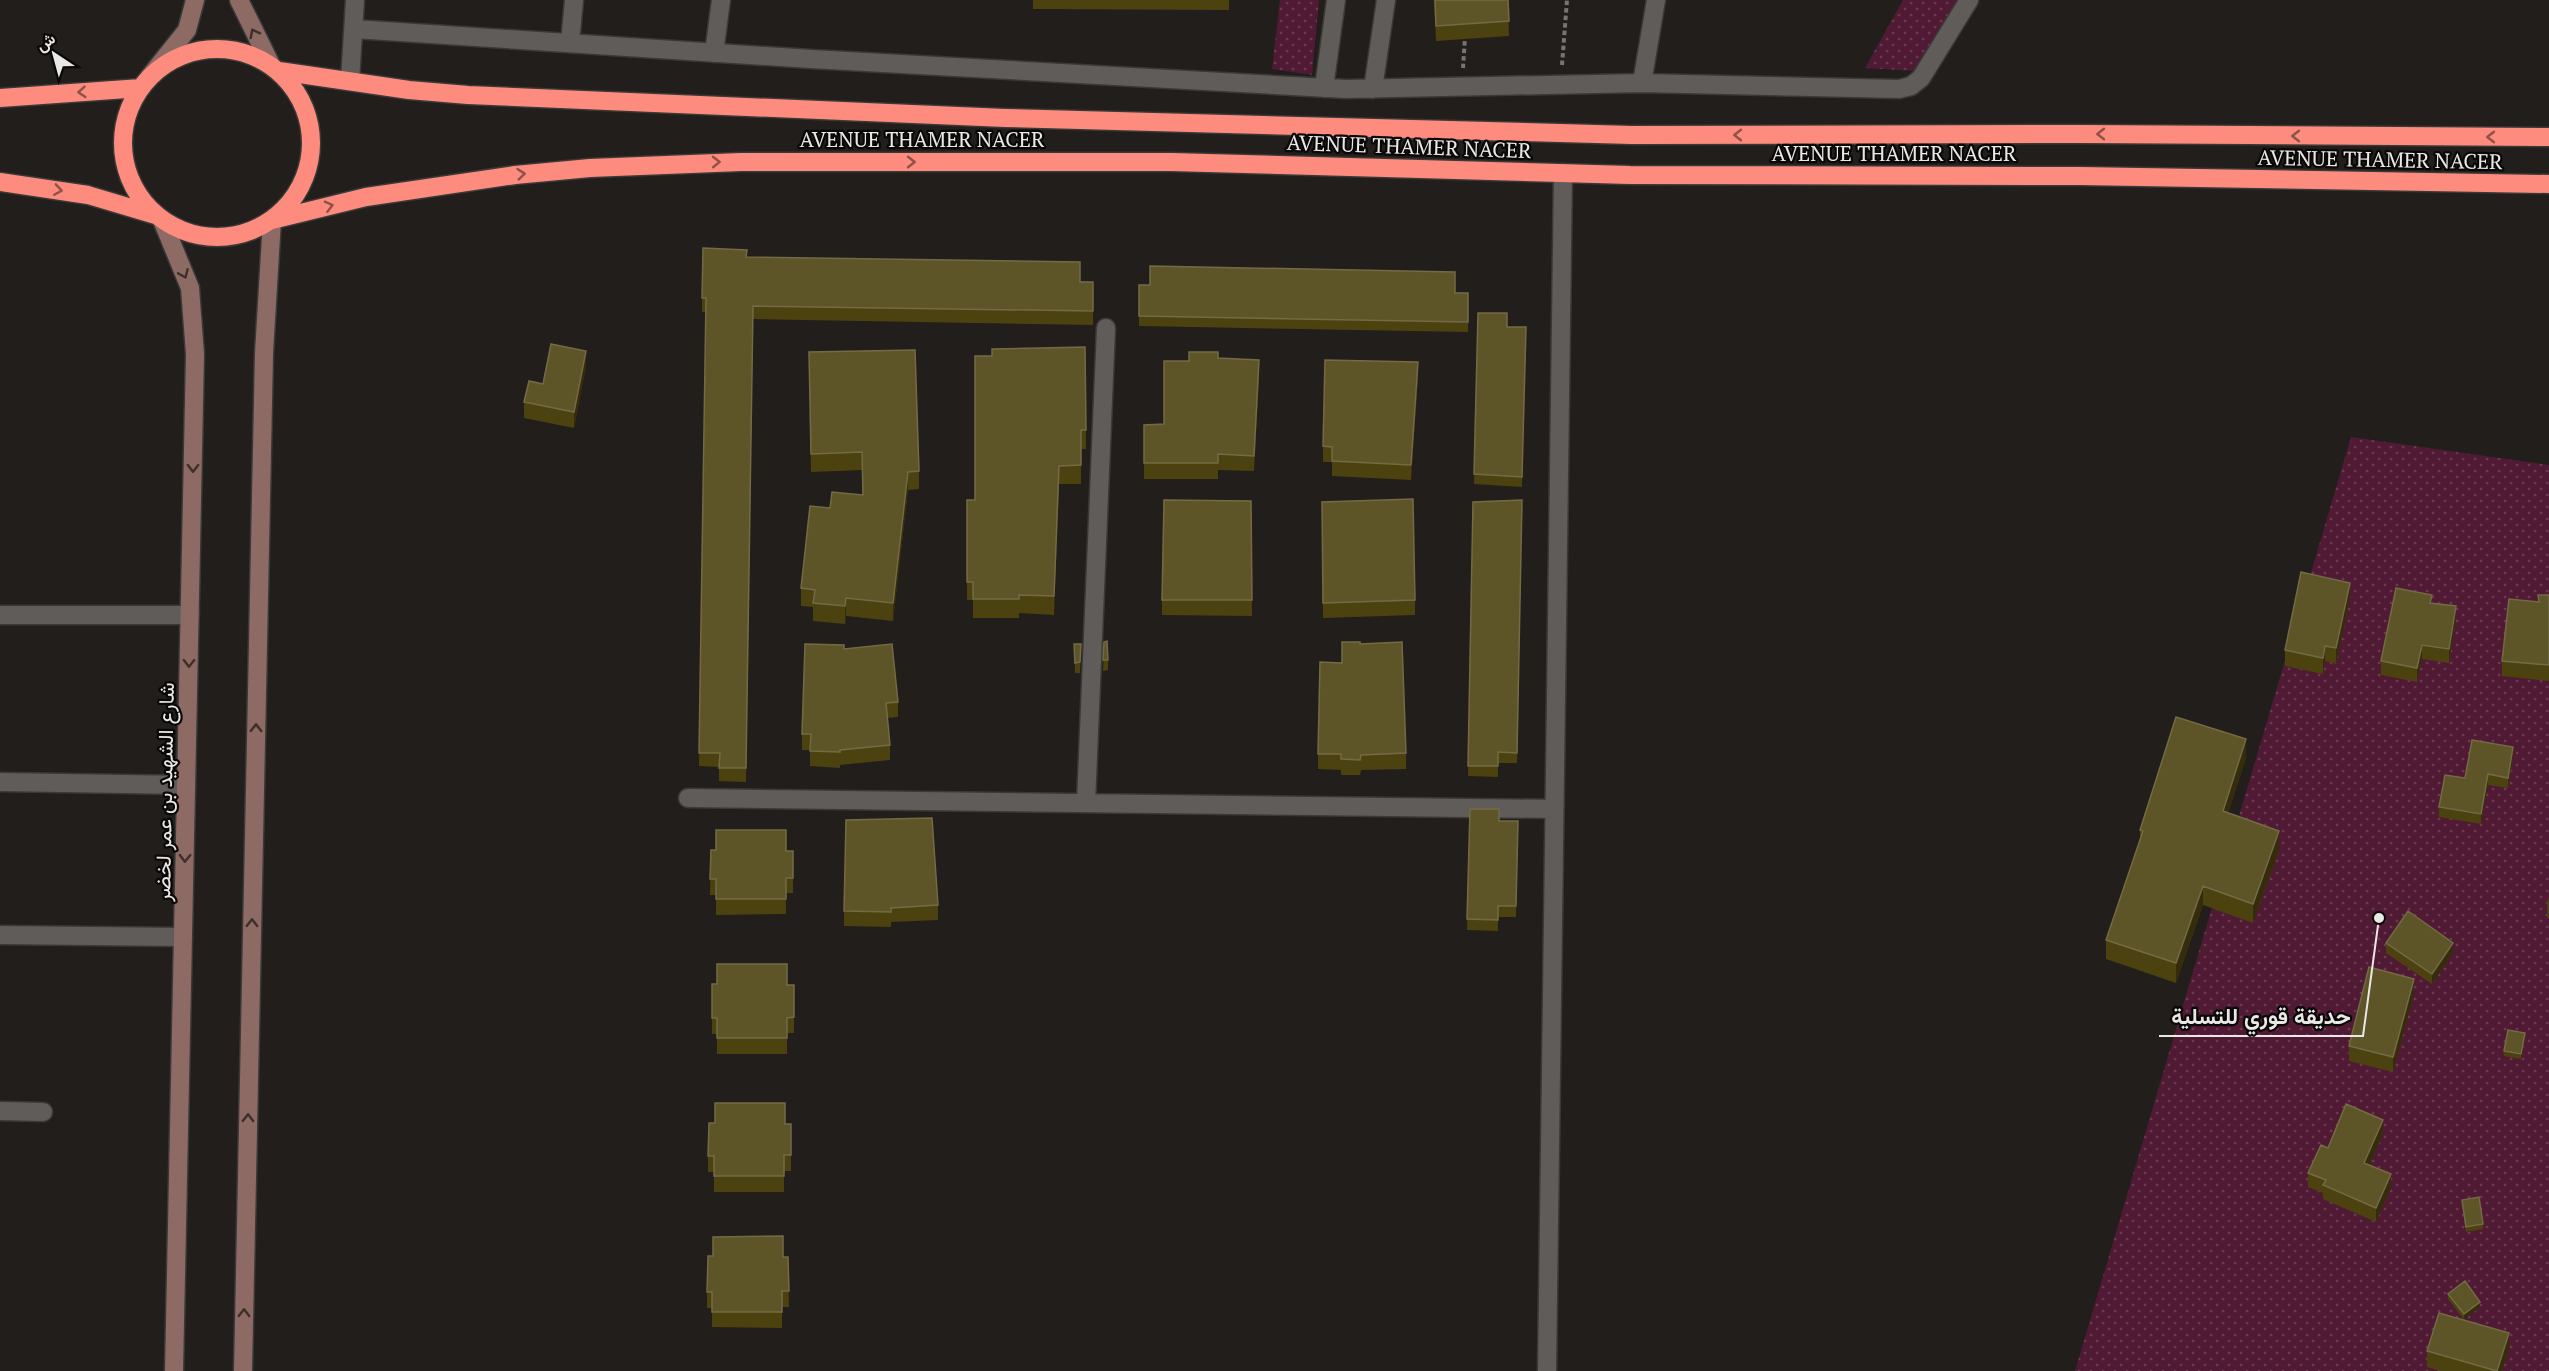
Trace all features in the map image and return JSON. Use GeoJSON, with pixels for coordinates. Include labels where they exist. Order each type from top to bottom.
{"type":"FeatureCollection","features":[{"type":"Feature","properties":{"kind":"highway"},"geometry":{"type":"LineString","coordinates":[[0,182],[88,195],[159,218],[187,233],[213,237],[244,234],[272,220],[292,200],[306,175],[311,147],[309,119],[297,93],[275,68],[251,55],[229,49],[206,50],[174,60],[144,84],[126,122],[122,140],[125,168],[137,194],[159,218]]}},
{"type":"Feature","properties":{"kind":"highway","name":"AVENUE THAMER NACER"},"geometry":{"type":"LineString","coordinates":[[275,68],[351,81],[468,95],[993,118],[1632,135],[2084,134],[2549,137]]}},
{"type":"Feature","properties":{"kind":"highway"},"geometry":{"type":"LineString","coordinates":[[0,98],[144,84]]}},
{"type":"Feature","properties":{"kind":"highway","name":"AVENUE THAMER NACER"},"geometry":{"type":"LineString","coordinates":[[272,220],[366,197],[440,184],[569,170],[666,164],[1171,162],[1563,173],[2080,176],[2549,184]]}},
{"type":"Feature","properties":{"kind":"main road"},"geometry":{"type":"LineString","coordinates":[[144,84],[187,30],[195,0]]}},
{"type":"Feature","properties":{"kind":"main road"},"geometry":{"type":"LineString","coordinates":[[239,0],[275,68]]}},
{"type":"Feature","properties":{"kind":"main road","name":"شارع الشهيد بن عمر لخضر"},"geometry":{"type":"LineString","coordinates":[[159,218],[190,288],[195,354],[174,1371]]}},
{"type":"Feature","properties":{"kind":"main road"},"geometry":{"type":"LineString","coordinates":[[243,1371],[264,353],[272,220]]}},
{"type":"Feature","properties":{"kind":"street"},"geometry":{"type":"LineString","coordinates":[[351,81],[356,0]]}},
{"type":"Feature","properties":{"kind":"street"},"geometry":{"type":"LineString","coordinates":[[570,43],[574,0]]}},
{"type":"Feature","properties":{"kind":"street"},"geometry":{"type":"LineString","coordinates":[[714,52],[722,0]]}},
{"type":"Feature","properties":{"kind":"street"},"geometry":{"type":"LineString","coordinates":[[1324,88],[1336,0]]}},
{"type":"Feature","properties":{"kind":"street"},"geometry":{"type":"LineString","coordinates":[[1373,89],[1386,0]]}},
{"type":"Feature","properties":{"kind":"street"},"geometry":{"type":"LineString","coordinates":[[1642,83],[1656,0]]}},
{"type":"Feature","properties":{"kind":"street"},"geometry":{"type":"LineString","coordinates":[[354,29],[1324,88],[1642,83],[1899,89],[1911,86],[1921,78],[1969,0]]}},
{"type":"Feature","properties":{"kind":"street"},"geometry":{"type":"LineString","coordinates":[[1546,1371],[1563,173]]}},
{"type":"Feature","properties":{"kind":"street"},"geometry":{"type":"LineString","coordinates":[[1086,803],[1106,328]]}},
{"type":"Feature","properties":{"kind":"street"},"geometry":{"type":"LineString","coordinates":[[0,615],[190,615]]}},
{"type":"Feature","properties":{"kind":"street"},"geometry":{"type":"LineString","coordinates":[[0,782],[186,785]]}},
{"type":"Feature","properties":{"kind":"street"},"geometry":{"type":"LineString","coordinates":[[688,798],[1554,810]]}},
{"type":"Feature","properties":{"kind":"street"},"geometry":{"type":"LineString","coordinates":[[0,935],[183,937]]}},
{"type":"Feature","properties":{"kind":"street"},"geometry":{"type":"LineString","coordinates":[[0,1111],[43,1112]]}},
{"type":"Feature","properties":{"kind":"path"},"geometry":{"type":"LineString","coordinates":[[1560,85],[1567,0]]}},
{"type":"Feature","properties":{"kind":"path"},"geometry":{"type":"LineString","coordinates":[[1461,87],[1466,33]]}},
{"type":"Feature","properties":{"kind":"shaded area"},"geometry":{"type":"Polygon","coordinates":[[[1280,0],[1319,0],[1312,75],[1272,69],[1280,0]]]}},
{"type":"Feature","properties":{"kind":"shaded area"},"geometry":{"type":"Polygon","coordinates":[[[1903,0],[1958,0],[1917,71],[1865,68],[1903,0]]]}},
{"type":"Feature","properties":{"kind":"shaded area"},"geometry":{"type":"Polygon","coordinates":[[[2351,437],[2549,465],[2549,1371],[2075,1371],[2351,437]]]}},
{"type":"Feature","properties":{"kind":"building"},"geometry":{"type":"Polygon","coordinates":[[[1435,0],[1508,0],[1509,21],[1436,26],[1435,0]]]}},
{"type":"Feature","properties":{"kind":"building"},"geometry":{"type":"Polygon","coordinates":[[[703,248],[747,250],[746,257],[1080,262],[1080,282],[1093,282],[1093,311],[753,306],[746,768],[719,768],[720,753],[699,753],[706,298],[702,298],[703,248]]]}},
{"type":"Feature","properties":{"kind":"building"},"geometry":{"type":"Polygon","coordinates":[[[1150,266],[1455,272],[1455,293],[1468,293],[1468,322],[1139,316],[1139,285],[1150,285],[1150,266]]]}},
{"type":"Feature","properties":{"kind":"building"},"geometry":{"type":"Polygon","coordinates":[[[1478,313],[1507,313],[1507,327],[1526,327],[1522,477],[1474,474],[1478,313]]]}},
{"type":"Feature","properties":{"kind":"building"},"geometry":{"type":"Polygon","coordinates":[[[551,344],[586,351],[574,412],[524,402],[529,381],[543,384],[551,344]]]}},
{"type":"Feature","properties":{"kind":"building"},"geometry":{"type":"Polygon","coordinates":[[[1085,347],[1086,430],[1081,430],[1081,465],[1059,466],[1054,596],[1019,595],[1019,599],[973,599],[973,582],[967,582],[967,500],[975,500],[975,356],[992,356],[992,349],[1085,347]]]}},
{"type":"Feature","properties":{"kind":"building"},"geometry":{"type":"Polygon","coordinates":[[[915,350],[919,471],[908,472],[893,603],[846,598],[845,606],[813,603],[815,590],[801,588],[810,506],[830,508],[832,492],[863,495],[862,452],[811,454],[809,352],[915,350]]]}},
{"type":"Feature","properties":{"kind":"building"},"geometry":{"type":"Polygon","coordinates":[[[1189,352],[1218,352],[1218,358],[1259,360],[1254,456],[1218,454],[1218,463],[1144,463],[1144,425],[1164,424],[1164,361],[1189,361],[1189,352]]]}},
{"type":"Feature","properties":{"kind":"building"},"geometry":{"type":"Polygon","coordinates":[[[1325,360],[1418,362],[1411,465],[1332,461],[1332,447],[1323,446],[1325,360]]]}},
{"type":"Feature","properties":{"kind":"building"},"geometry":{"type":"Polygon","coordinates":[[[1413,499],[1415,600],[1323,603],[1322,502],[1413,499]]]}},
{"type":"Feature","properties":{"kind":"building"},"geometry":{"type":"Polygon","coordinates":[[[1164,500],[1251,501],[1252,600],[1162,600],[1164,500]]]}},
{"type":"Feature","properties":{"kind":"building"},"geometry":{"type":"Polygon","coordinates":[[[1522,500],[1517,753],[1498,752],[1498,766],[1468,766],[1473,502],[1522,500]]]}},
{"type":"Feature","properties":{"kind":"building"},"geometry":{"type":"Polygon","coordinates":[[[2301,572],[2350,583],[2336,648],[2325,646],[2323,658],[2285,650],[2301,572]]]}},
{"type":"Feature","properties":{"kind":"building"},"geometry":{"type":"Polygon","coordinates":[[[2396,588],[2432,595],[2430,603],[2456,606],[2449,649],[2422,645],[2417,668],[2381,661],[2396,588]]]}},
{"type":"Feature","properties":{"kind":"building"},"geometry":{"type":"Polygon","coordinates":[[[2538,595],[2549,595],[2549,665],[2502,661],[2509,599],[2539,602],[2538,595]]]}},
{"type":"Feature","properties":{"kind":"building"},"geometry":{"type":"Polygon","coordinates":[[[1107,641],[1108,660],[1103,660],[1104,642],[1107,641]]]}},
{"type":"Feature","properties":{"kind":"building"},"geometry":{"type":"Polygon","coordinates":[[[1342,642],[1360,642],[1360,644],[1402,642],[1406,753],[1361,755],[1360,760],[1341,759],[1341,754],[1318,754],[1320,662],[1342,663],[1342,642]]]}},
{"type":"Feature","properties":{"kind":"building"},"geometry":{"type":"Polygon","coordinates":[[[805,644],[844,645],[844,649],[892,644],[898,702],[886,703],[890,745],[840,750],[840,752],[810,751],[811,734],[802,734],[805,644]]]}},
{"type":"Feature","properties":{"kind":"building"},"geometry":{"type":"Polygon","coordinates":[[[1074,644],[1081,644],[1080,662],[1075,663],[1074,644]]]}},
{"type":"Feature","properties":{"kind":"building"},"geometry":{"type":"Polygon","coordinates":[[[2176,717],[2246,739],[2223,811],[2279,831],[2253,904],[2203,886],[2176,963],[2106,940],[2143,831],[2140,830],[2176,717]]]}},
{"type":"Feature","properties":{"kind":"building"},"geometry":{"type":"Polygon","coordinates":[[[2472,740],[2513,747],[2508,778],[2488,774],[2481,814],[2439,807],[2445,775],[2465,778],[2472,740]]]}},
{"type":"Feature","properties":{"kind":"building"},"geometry":{"type":"Polygon","coordinates":[[[1470,809],[1499,809],[1499,821],[1518,821],[1516,906],[1498,906],[1498,920],[1467,919],[1470,809]]]}},
{"type":"Feature","properties":{"kind":"building"},"geometry":{"type":"Polygon","coordinates":[[[932,818],[938,905],[891,908],[891,912],[844,911],[846,820],[932,818]]]}},
{"type":"Feature","properties":{"kind":"building"},"geometry":{"type":"Polygon","coordinates":[[[716,830],[786,830],[786,851],[793,851],[793,878],[786,878],[786,899],[716,899],[716,879],[710,879],[711,850],[716,850],[716,830]]]}},
{"type":"Feature","properties":{"kind":"building"},"geometry":{"type":"Polygon","coordinates":[[[2408,911],[2453,943],[2432,974],[2386,943],[2408,911]]]}},
{"type":"Feature","properties":{"kind":"building"},"geometry":{"type":"Polygon","coordinates":[[[717,964],[787,964],[787,985],[794,985],[794,1017],[787,1018],[787,1038],[717,1038],[717,1018],[712,1018],[712,984],[717,984],[717,964]]]}},
{"type":"Feature","properties":{"kind":"building"},"geometry":{"type":"Polygon","coordinates":[[[2369,967],[2414,979],[2393,1057],[2349,1046],[2369,967]]]}},
{"type":"Feature","properties":{"kind":"building"},"geometry":{"type":"Polygon","coordinates":[[[2508,1030],[2525,1033],[2521,1054],[2504,1051],[2508,1030]]]}},
{"type":"Feature","properties":{"kind":"building"},"geometry":{"type":"Polygon","coordinates":[[[715,1103],[785,1103],[785,1124],[791,1124],[791,1155],[784,1155],[784,1176],[714,1176],[714,1156],[708,1156],[709,1123],[715,1123],[715,1103]]]}},
{"type":"Feature","properties":{"kind":"building"},"geometry":{"type":"Polygon","coordinates":[[[2346,1104],[2383,1120],[2364,1163],[2391,1174],[2376,1208],[2323,1185],[2326,1180],[2308,1173],[2321,1145],[2328,1148],[2346,1104]]]}},
{"type":"Feature","properties":{"kind":"building"},"geometry":{"type":"Polygon","coordinates":[[[2479,1197],[2483,1224],[2466,1227],[2462,1200],[2479,1197]]]}},
{"type":"Feature","properties":{"kind":"building"},"geometry":{"type":"Polygon","coordinates":[[[783,1236],[783,1257],[788,1257],[789,1291],[782,1291],[782,1312],[712,1312],[712,1292],[707,1292],[708,1256],[713,1256],[713,1237],[783,1236]]]}},
{"type":"Feature","properties":{"kind":"building"},"geometry":{"type":"Polygon","coordinates":[[[2465,1281],[2480,1302],[2464,1314],[2448,1294],[2465,1281]]]}},
{"type":"Feature","properties":{"kind":"building"},"geometry":{"type":"Polygon","coordinates":[[[2439,1313],[2509,1333],[2497,1371],[2427,1351],[2439,1313]]]}},
{"type":"Feature","properties":{"kind":"place","name":"حديقة قوري للتسلية"},"geometry":{"type":"Point","coordinates":[2379,918]}}]}
